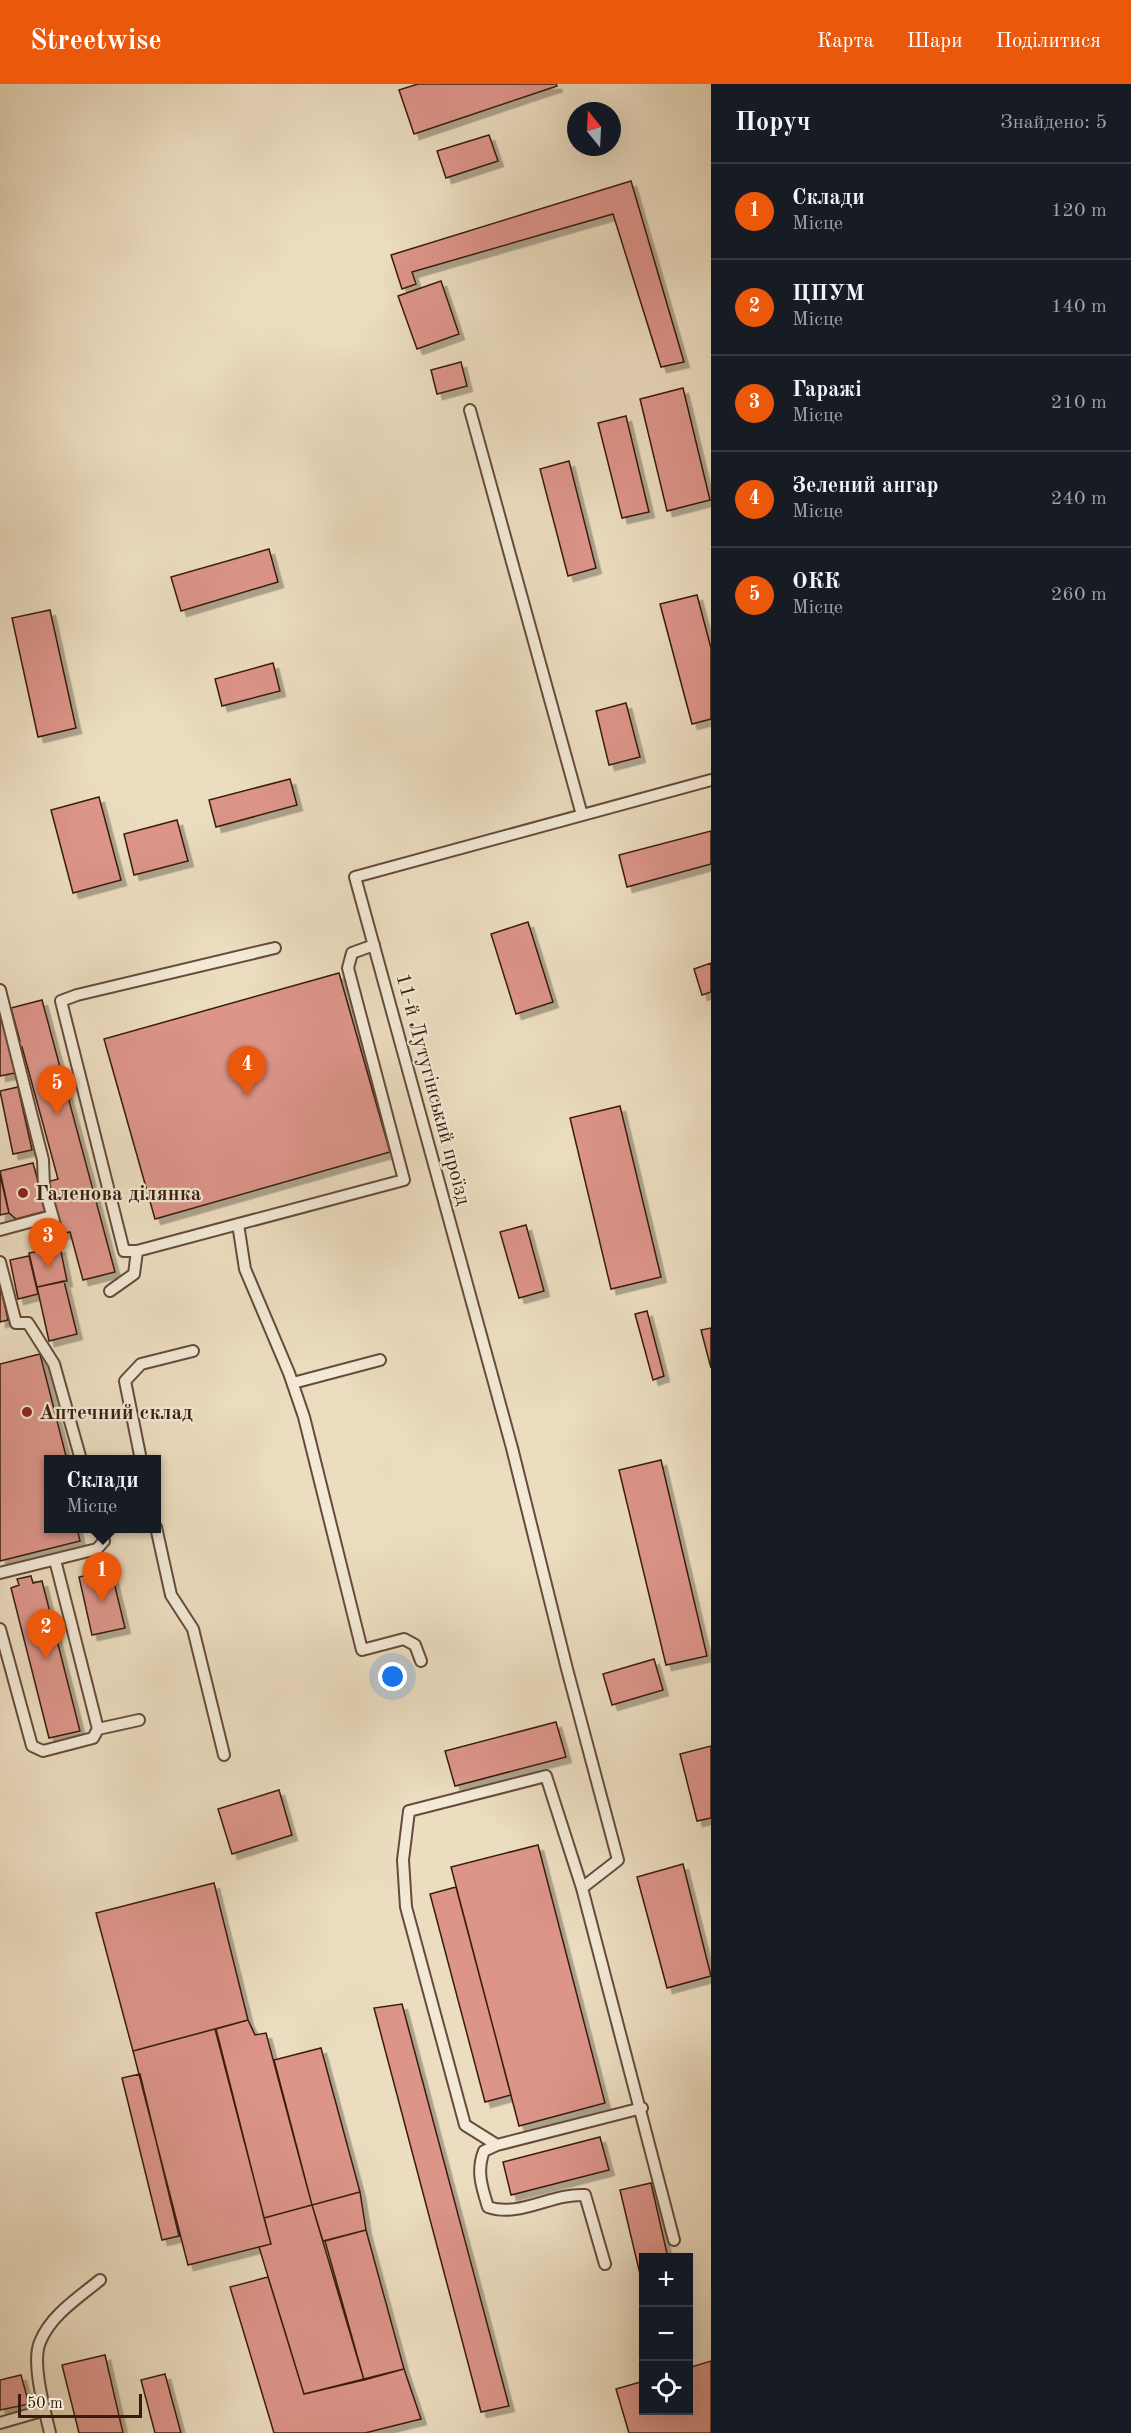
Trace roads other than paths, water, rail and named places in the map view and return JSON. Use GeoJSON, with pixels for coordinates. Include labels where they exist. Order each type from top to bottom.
{"type":"FeatureCollection","features":[{"type":"Feature","properties":{"kind":"lane"},"geometry":{"type":"LineString","coordinates":[[470,410],[582,815]]}},
{"type":"Feature","properties":{"kind":"lane","name":"11-й Лутугінський проїзд"},"geometry":{"type":"LineString","coordinates":[[582,1888],[618,1860],[567,1669],[512,1448],[355,877],[711,780]]}},
{"type":"Feature","properties":{"kind":"lane"},"geometry":{"type":"LineString","coordinates":[[275,948],[76,995],[61,1001],[124,1251],[137,1251],[404,1180],[348,968],[352,953],[374,945]]}},
{"type":"Feature","properties":{"kind":"lane"},"geometry":{"type":"LineString","coordinates":[[0,990],[43,1160],[44,1186],[59,1239]]}},
{"type":"Feature","properties":{"kind":"lane"},"geometry":{"type":"LineString","coordinates":[[0,1230],[52,1216]]}},
{"type":"Feature","properties":{"kind":"lane"},"geometry":{"type":"LineString","coordinates":[[238,1224],[244,1269],[293,1383],[304,1418],[362,1650],[404,1639],[415,1645],[421,1661]]}},
{"type":"Feature","properties":{"kind":"lane"},"geometry":{"type":"LineString","coordinates":[[110,1291],[134,1274],[137,1251]]}},
{"type":"Feature","properties":{"kind":"lane"},"geometry":{"type":"LineString","coordinates":[[0,1262],[16,1323],[28,1323],[54,1364],[80,1455]]}},
{"type":"Feature","properties":{"kind":"lane"},"geometry":{"type":"LineString","coordinates":[[140,1455],[125,1381],[141,1364],[193,1352]]}},
{"type":"Feature","properties":{"kind":"lane"},"geometry":{"type":"LineString","coordinates":[[293,1383],[380,1360]]}},
{"type":"Feature","properties":{"kind":"lane"},"geometry":{"type":"LineString","coordinates":[[0,1573],[98,1549],[104,1541],[102,1533]]}},
{"type":"Feature","properties":{"kind":"lane"},"geometry":{"type":"LineString","coordinates":[[157,1533],[171,1595],[194,1629],[224,1755]]}},
{"type":"Feature","properties":{"kind":"lane"},"geometry":{"type":"LineString","coordinates":[[0,1629],[32,1746],[43,1751],[93,1738],[98,1729],[55,1560]]}},
{"type":"Feature","properties":{"kind":"lane"},"geometry":{"type":"LineString","coordinates":[[98,1729],[139,1720]]}},
{"type":"Feature","properties":{"kind":"lane"},"geometry":{"type":"LineString","coordinates":[[497,2145],[465,2125],[406,1907],[403,1860],[409,1811],[546,1776],[582,1888],[642,2108],[674,2240]]}},
{"type":"Feature","properties":{"kind":"lane"},"geometry":{"type":"LineString","coordinates":[[605,2264],[585,2195],[572,2194],[502,2212],[488,2208],[480,2178],[480,2162],[484,2151],[497,2145],[642,2108]]}},
{"type":"Feature","properties":{"kind":"lane"},"geometry":{"type":"LineString","coordinates":[[51,2433],[39,2386],[39,2344],[60,2312],[100,2280]]}},
{"type":"Feature","properties":{"kind":"lane"},"geometry":{"type":"LineString","coordinates":[[0,2423],[45,2410]]}},
{"type":"Feature","properties":{"kind":"place","name":"Зелений ангар"},"geometry":{"type":"Point","coordinates":[247,1096]}},
{"type":"Feature","properties":{"kind":"place","name":"ОКК"},"geometry":{"type":"Point","coordinates":[57,1115]}},
{"type":"Feature","properties":{"kind":"place","name":"Галенова ділянка"},"geometry":{"type":"Point","coordinates":[23,1193]}},
{"type":"Feature","properties":{"kind":"place","name":"Гаражі"},"geometry":{"type":"Point","coordinates":[48,1268]}},
{"type":"Feature","properties":{"kind":"place","name":"Аптечний склад"},"geometry":{"type":"Point","coordinates":[27,1412]}},
{"type":"Feature","properties":{"kind":"place","name":"Склади"},"geometry":{"type":"Point","coordinates":[102,1602]}},
{"type":"Feature","properties":{"kind":"place","name":"ЦПУМ"},"geometry":{"type":"Point","coordinates":[46,1659]}}]}
